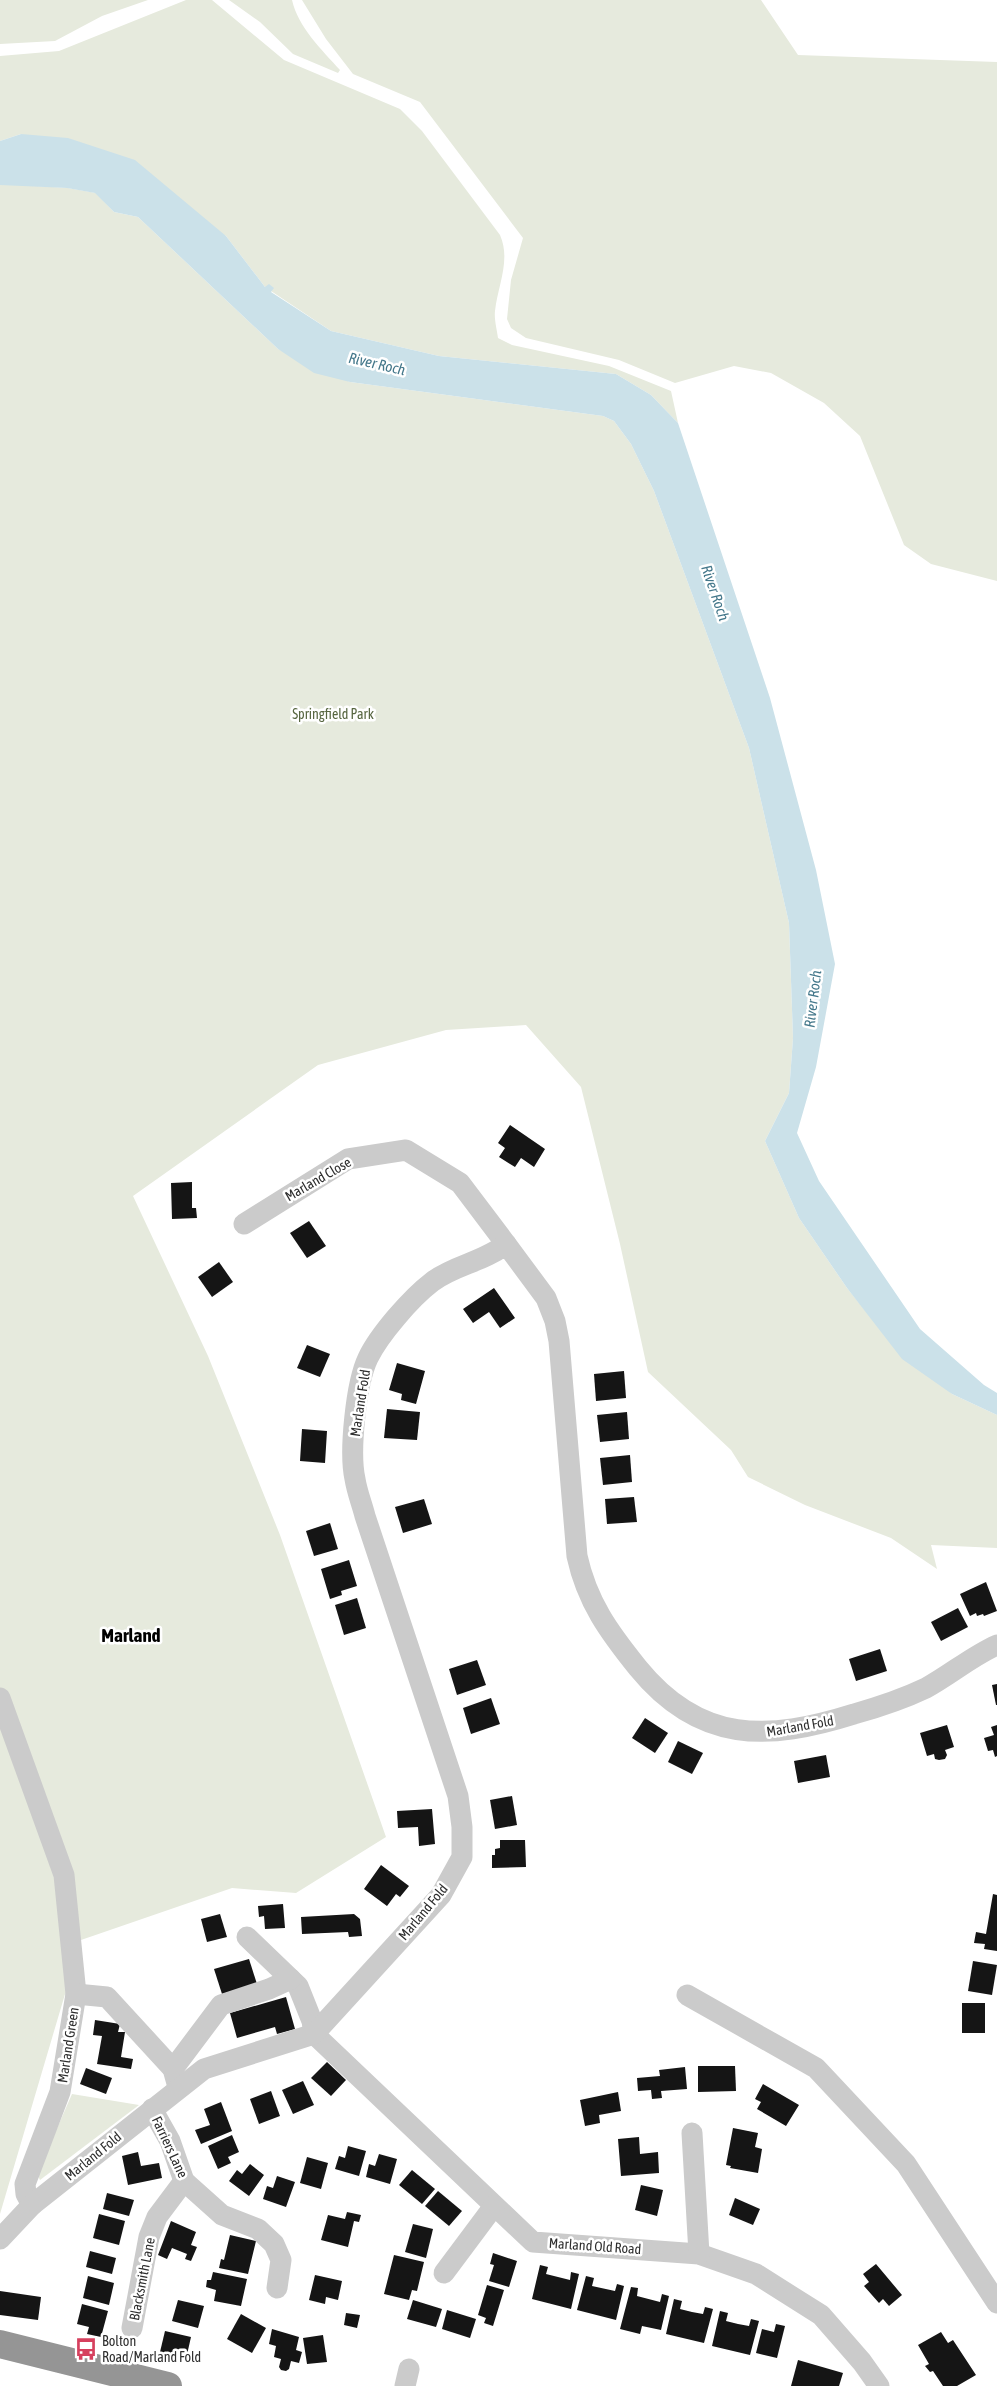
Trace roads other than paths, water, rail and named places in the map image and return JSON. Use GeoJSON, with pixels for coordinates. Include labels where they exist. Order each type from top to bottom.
{"type":"FeatureCollection","features":[{"type":"Feature","properties":{"kind":"highway"},"geometry":{"type":"LineString","coordinates":[[0,2344],[168,2386]]}},
{"type":"Feature","properties":{"kind":"street","name":"Marland Close"},"geometry":{"type":"LineString","coordinates":[[244,1224],[348,1159],[406,1150],[460,1183],[506,1244]]}},
{"type":"Feature","properties":{"kind":"street","name":"Marland Fold"},"geometry":{"type":"LineString","coordinates":[[0,2239],[32,2205],[152,2109],[175,2078],[314,2034],[441,1895],[456,1870],[463,1847],[458,1796],[354,1478],[353,1446],[360,1384],[368,1358],[407,1305],[432,1282],[445,1274],[475,1259],[490,1255],[506,1244],[546,1298],[555,1321],[564,1394],[577,1556],[583,1582],[610,1632],[649,1682],[670,1699],[702,1720],[727,1729],[751,1733],[776,1732],[830,1722],[897,1701],[952,1673],[997,1644]]}},
{"type":"Feature","properties":{"kind":"street"},"geometry":{"type":"LineString","coordinates":[[0,1698],[64,1875],[76,1994]]}},
{"type":"Feature","properties":{"kind":"street"},"geometry":{"type":"LineString","coordinates":[[247,1937],[298,1986],[312,2021],[314,2034]]}},
{"type":"Feature","properties":{"kind":"street"},"geometry":{"type":"LineString","coordinates":[[175,2078],[221,2005],[269,1989],[291,1978]]}},
{"type":"Feature","properties":{"kind":"street","name":"Marland Green"},"geometry":{"type":"LineString","coordinates":[[32,2205],[26,2194],[25,2184],[60,2092],[76,1994],[107,1997],[175,2078]]}},
{"type":"Feature","properties":{"kind":"street"},"geometry":{"type":"LineString","coordinates":[[687,1994],[816,2068],[906,2164],[997,2302]]}},
{"type":"Feature","properties":{"kind":"street","name":"Marland Old Road"},"geometry":{"type":"LineString","coordinates":[[314,2034],[533,2242],[699,2254],[756,2274],[821,2315],[862,2362],[879,2386]]}},
{"type":"Feature","properties":{"kind":"street","name":"Farriers Lane"},"geometry":{"type":"LineString","coordinates":[[152,2109],[170,2141],[184,2181],[222,2215],[258,2229],[274,2244],[281,2260],[283,2275]]}},
{"type":"Feature","properties":{"kind":"street"},"geometry":{"type":"LineString","coordinates":[[692,2133],[699,2254]]}},
{"type":"Feature","properties":{"kind":"street","name":"Blacksmith Lane"},"geometry":{"type":"LineString","coordinates":[[132,2328],[149,2237],[158,2217],[184,2181]]}},
{"type":"Feature","properties":{"kind":"street"},"geometry":{"type":"LineString","coordinates":[[444,2273],[494,2206]]}},
{"type":"Feature","properties":{"kind":"water","name":"River Roch"},"geometry":{"type":"Polygon","coordinates":[[[21,134],[68,138],[135,160],[226,236],[265,287],[269,284],[274,288],[271,292],[331,331],[439,356],[616,374],[651,395],[678,423],[770,698],[816,870],[835,964],[816,1067],[797,1133],[819,1181],[920,1329],[984,1385],[997,1393],[997,1415],[952,1394],[902,1359],[847,1288],[799,1218],[765,1141],[789,1093],[793,1038],[789,923],[749,748],[654,491],[631,444],[614,421],[603,416],[350,382],[314,373],[278,349],[138,217],[114,212],[95,193],[67,188],[0,185],[0,141],[21,134]]]}},
{"type":"Feature","properties":{"kind":"place","name":"Bolton Road/Marland Fold"},"geometry":{"type":"Point","coordinates":[86,2349]}},
{"type":"Feature","properties":{"kind":"district","name":"Marland"},"geometry":{"type":"Point","coordinates":[131,1635]}},
{"type":"Feature","properties":{"kind":"park label","name":"Springfield Park"},"geometry":{"type":"Point","coordinates":[333,714]}}]}
